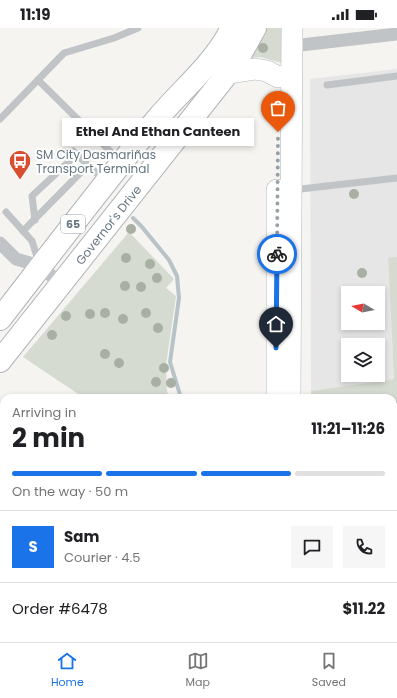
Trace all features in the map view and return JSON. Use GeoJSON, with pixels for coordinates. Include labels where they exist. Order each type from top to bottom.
{"type":"FeatureCollection","features":[{"type":"Feature","properties":{"kind":"highway","name":"Governor's Drive"},"geometry":{"type":"LineString","coordinates":[[0,361],[130,196],[219,68],[232,28]]}},
{"type":"Feature","properties":{"kind":"highway","name":"Governor's Drive"},"geometry":{"type":"LineString","coordinates":[[0,319],[40,266],[169,105],[219,68],[240,55],[255,28]]}},
{"type":"Feature","properties":{"kind":"main road"},"geometry":{"type":"LineString","coordinates":[[276,394],[285,76],[292,37]]}},
{"type":"Feature","properties":{"kind":"main road"},"geometry":{"type":"LineString","coordinates":[[219,68],[259,69],[285,76]]}},
{"type":"Feature","properties":{"kind":"main road"},"geometry":{"type":"LineString","coordinates":[[285,76],[292,190],[290,394]]}},
{"type":"Feature","properties":{"kind":"street"},"geometry":{"type":"LineString","coordinates":[[292,37],[392,32]]}},
{"type":"Feature","properties":{"kind":"street"},"geometry":{"type":"LineString","coordinates":[[0,243],[16,259],[40,266],[61,284]]}},
{"type":"Feature","properties":{"kind":"lane"},"geometry":{"type":"LineString","coordinates":[[0,119],[30,90],[64,53],[114,38],[138,28]]}},
{"type":"Feature","properties":{"kind":"lane"},"geometry":{"type":"LineString","coordinates":[[327,85],[397,76]]}},
{"type":"Feature","properties":{"kind":"lane"},"geometry":{"type":"LineString","coordinates":[[38,80],[122,163]]}},
{"type":"Feature","properties":{"kind":"lane"},"geometry":{"type":"LineString","coordinates":[[35,220],[32,196],[75,152],[106,183]]}},
{"type":"Feature","properties":{"kind":"lane"},"geometry":{"type":"LineString","coordinates":[[23,231],[88,165]]}},
{"type":"Feature","properties":{"kind":"lane"},"geometry":{"type":"LineString","coordinates":[[292,190],[397,178]]}},
{"type":"Feature","properties":{"kind":"lane"},"geometry":{"type":"LineString","coordinates":[[6,212],[32,241],[40,266]]}},
{"type":"Feature","properties":{"kind":"shaded area"},"geometry":{"type":"Polygon","coordinates":[[[266,28],[281,28],[282,63],[260,57],[250,58],[266,28]]]}},
{"type":"Feature","properties":{"kind":"shaded area"},"geometry":{"type":"Polygon","coordinates":[[[397,69],[397,257],[388,259],[394,379],[385,380],[385,338],[341,338],[341,382],[373,382],[311,391],[310,79],[397,69]]]}},
{"type":"Feature","properties":{"kind":"shaded area"},"geometry":{"type":"Polygon","coordinates":[[[129,232],[174,279],[166,288],[176,296],[166,365],[167,392],[169,394],[78,394],[23,357],[129,232]]]}},
{"type":"Feature","properties":{"kind":"shaded area"},"geometry":{"type":"Polygon","coordinates":[[[397,257],[397,394],[311,394],[311,391],[373,382],[385,382],[385,380],[394,379],[388,258],[397,257]]]}},
{"type":"Feature","properties":{"kind":"waterway"},"geometry":{"type":"LineString","coordinates":[[133,218],[169,260],[177,276],[179,298],[170,362],[180,394]]}},
{"type":"Feature","properties":{"kind":"way so far"},"geometry":{"type":"LineString","coordinates":[[277,254],[278,132]]}},
{"type":"Feature","properties":{"kind":"place","name":"Ethel And Ethan Canteen"},"geometry":{"type":"Point","coordinates":[278,132]}},
{"type":"Feature","properties":{"kind":"place","name":"SM City Dasmariñas Transport Terminal"},"geometry":{"type":"Point","coordinates":[20,180]}},
{"type":"Feature","properties":{"kind":"route"},"geometry":{"type":"LineString","coordinates":[[276,348],[277,254]]}}]}
